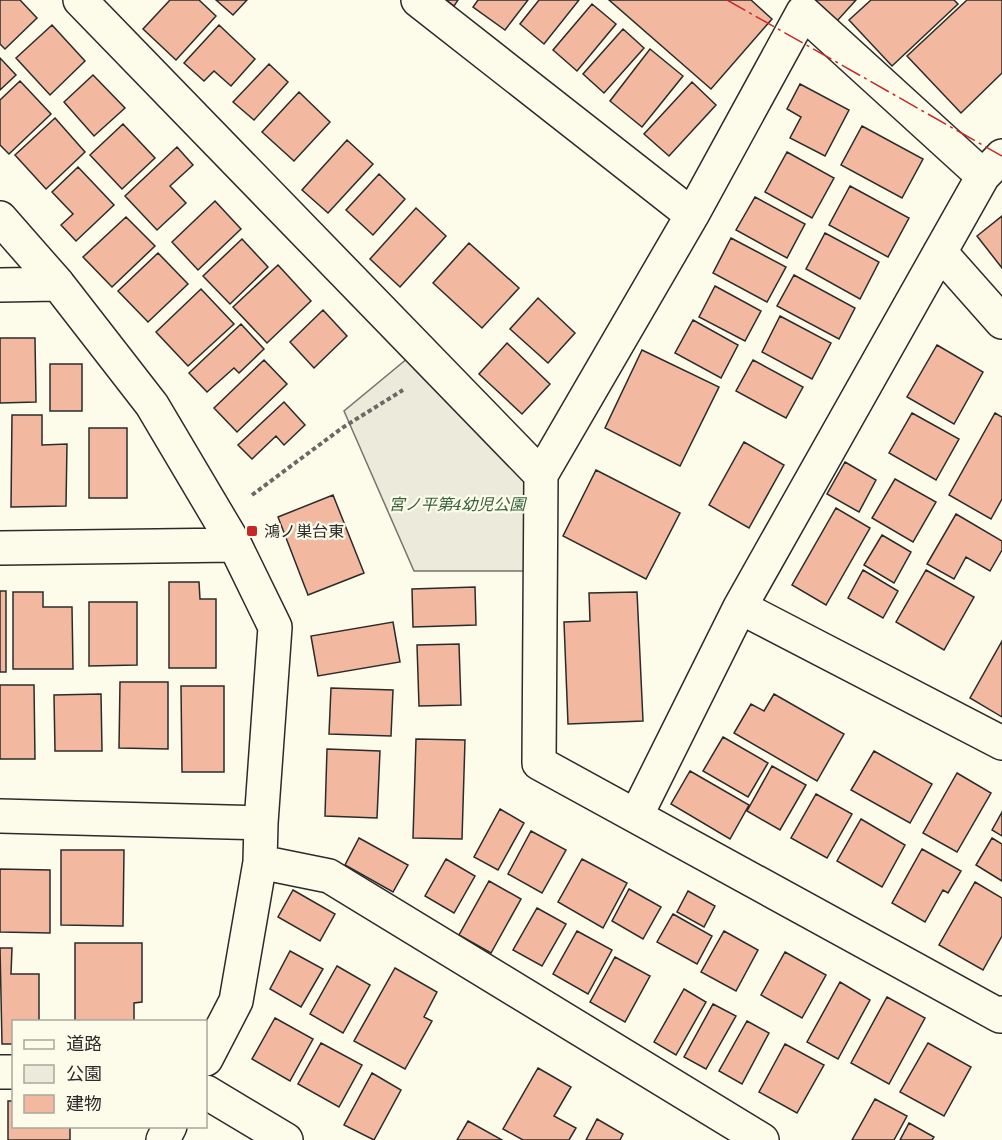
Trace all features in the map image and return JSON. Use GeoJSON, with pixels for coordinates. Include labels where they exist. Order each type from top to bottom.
{"type":"FeatureCollection","features":[{"type":"Feature","properties":{"kind":"street"},"geometry":{"type":"LineString","coordinates":[[80,0],[541,475]]}},
{"type":"Feature","properties":{"kind":"street"},"geometry":{"type":"LineString","coordinates":[[418,0],[692,215]]}},
{"type":"Feature","properties":{"kind":"street"},"geometry":{"type":"LineString","coordinates":[[636,816],[740,607],[940,252],[993,166],[803,12],[692,215],[541,475],[539,763],[1000,1016],[1002,1013]]}},
{"type":"Feature","properties":{"kind":"street"},"geometry":{"type":"LineString","coordinates":[[0,218],[58,284],[152,405],[227,532],[275,627],[260,862],[236,1001],[207,1057]]}},
{"type":"Feature","properties":{"kind":"street"},"geometry":{"type":"LineString","coordinates":[[940,252],[1002,322]]}},
{"type":"Feature","properties":{"kind":"street"},"geometry":{"type":"LineString","coordinates":[[0,285],[58,284]]}},
{"type":"Feature","properties":{"kind":"street"},"geometry":{"type":"LineString","coordinates":[[0,548],[227,532]]}},
{"type":"Feature","properties":{"kind":"street"},"geometry":{"type":"LineString","coordinates":[[740,607],[1002,743]]}},
{"type":"Feature","properties":{"kind":"street"},"geometry":{"type":"LineString","coordinates":[[0,816],[261,823]]}},
{"type":"Feature","properties":{"kind":"street"},"geometry":{"type":"LineString","coordinates":[[260,862],[329,876],[762,1140]]}},
{"type":"Feature","properties":{"kind":"street"},"geometry":{"type":"LineString","coordinates":[[207,1093],[286,1140]]}},
{"type":"Feature","properties":{"kind":"path"},"geometry":{"type":"LineString","coordinates":[[227,532],[342,428],[438,369]]}},
{"type":"Feature","properties":{"kind":"green space","name":"宮ノ平第4幼児公園"},"geometry":{"type":"Polygon","coordinates":[[[408,358],[527,478],[526,571],[414,571],[344,411],[408,358]]]}},
{"type":"Feature","properties":{"kind":"building"},"geometry":{"type":"Polygon","coordinates":[[[0,0],[20,0],[37,18],[5,49],[0,44],[0,0]]]}},
{"type":"Feature","properties":{"kind":"building"},"geometry":{"type":"Polygon","coordinates":[[[170,0],[199,0],[216,16],[176,60],[143,29],[170,0]]]}},
{"type":"Feature","properties":{"kind":"building"},"geometry":{"type":"Polygon","coordinates":[[[216,0],[247,0],[233,15],[216,0]]]}},
{"type":"Feature","properties":{"kind":"building"},"geometry":{"type":"Polygon","coordinates":[[[446,0],[458,0],[454,6],[446,0]]]}},
{"type":"Feature","properties":{"kind":"building"},"geometry":{"type":"Polygon","coordinates":[[[478,0],[528,0],[505,30],[473,7],[478,0]]]}},
{"type":"Feature","properties":{"kind":"building"},"geometry":{"type":"Polygon","coordinates":[[[539,0],[579,0],[544,44],[520,24],[539,0]]]}},
{"type":"Feature","properties":{"kind":"building"},"geometry":{"type":"Polygon","coordinates":[[[609,0],[751,0],[772,19],[711,89],[609,0]]]}},
{"type":"Feature","properties":{"kind":"building"},"geometry":{"type":"Polygon","coordinates":[[[815,0],[856,0],[837,21],[815,0]]]}},
{"type":"Feature","properties":{"kind":"building"},"geometry":{"type":"Polygon","coordinates":[[[871,0],[954,0],[958,4],[892,66],[849,20],[871,0]]]}},
{"type":"Feature","properties":{"kind":"building"},"geometry":{"type":"Polygon","coordinates":[[[967,0],[1002,0],[1002,73],[961,113],[907,56],[967,0]]]}},
{"type":"Feature","properties":{"kind":"building"},"geometry":{"type":"Polygon","coordinates":[[[592,4],[616,24],[577,71],[553,50],[592,4]]]}},
{"type":"Feature","properties":{"kind":"building"},"geometry":{"type":"Polygon","coordinates":[[[52,25],[85,61],[50,95],[16,58],[52,25]]]}},
{"type":"Feature","properties":{"kind":"building"},"geometry":{"type":"Polygon","coordinates":[[[219,25],[255,59],[231,86],[214,71],[204,81],[184,63],[219,25]]]}},
{"type":"Feature","properties":{"kind":"building"},"geometry":{"type":"Polygon","coordinates":[[[623,29],[644,48],[604,93],[583,74],[623,29]]]}},
{"type":"Feature","properties":{"kind":"building"},"geometry":{"type":"Polygon","coordinates":[[[650,49],[683,76],[642,127],[610,101],[650,49]]]}},
{"type":"Feature","properties":{"kind":"building"},"geometry":{"type":"Polygon","coordinates":[[[0,58],[16,75],[0,90],[0,58]]]}},
{"type":"Feature","properties":{"kind":"building"},"geometry":{"type":"Polygon","coordinates":[[[269,64],[288,82],[254,120],[233,102],[269,64]]]}},
{"type":"Feature","properties":{"kind":"building"},"geometry":{"type":"Polygon","coordinates":[[[93,75],[125,108],[94,136],[64,102],[93,75]]]}},
{"type":"Feature","properties":{"kind":"building"},"geometry":{"type":"Polygon","coordinates":[[[20,81],[51,114],[9,154],[0,145],[0,100],[20,81]]]}},
{"type":"Feature","properties":{"kind":"building"},"geometry":{"type":"Polygon","coordinates":[[[692,82],[716,105],[669,156],[644,134],[692,82]]]}},
{"type":"Feature","properties":{"kind":"building"},"geometry":{"type":"Polygon","coordinates":[[[800,84],[849,110],[825,156],[790,138],[801,117],[787,109],[800,84]]]}},
{"type":"Feature","properties":{"kind":"building"},"geometry":{"type":"Polygon","coordinates":[[[299,92],[330,122],[294,161],[262,132],[299,92]]]}},
{"type":"Feature","properties":{"kind":"building"},"geometry":{"type":"Polygon","coordinates":[[[55,118],[85,152],[46,189],[15,155],[55,118]]]}},
{"type":"Feature","properties":{"kind":"building"},"geometry":{"type":"Polygon","coordinates":[[[123,124],[155,158],[122,189],[90,155],[123,124]]]}},
{"type":"Feature","properties":{"kind":"building"},"geometry":{"type":"Polygon","coordinates":[[[862,126],[923,159],[902,198],[841,165],[862,126]]]}},
{"type":"Feature","properties":{"kind":"building"},"geometry":{"type":"Polygon","coordinates":[[[347,140],[373,164],[328,213],[302,190],[347,140]]]}},
{"type":"Feature","properties":{"kind":"building"},"geometry":{"type":"Polygon","coordinates":[[[177,147],[193,165],[170,186],[186,203],[157,230],[125,196],[177,147]]]}},
{"type":"Feature","properties":{"kind":"building"},"geometry":{"type":"Polygon","coordinates":[[[787,152],[834,178],[812,218],[765,192],[787,152]]]}},
{"type":"Feature","properties":{"kind":"building"},"geometry":{"type":"Polygon","coordinates":[[[78,167],[114,205],[76,241],[61,225],[73,214],[52,192],[78,167]]]}},
{"type":"Feature","properties":{"kind":"building"},"geometry":{"type":"Polygon","coordinates":[[[379,174],[405,199],[373,235],[346,210],[379,174]]]}},
{"type":"Feature","properties":{"kind":"building"},"geometry":{"type":"Polygon","coordinates":[[[850,186],[909,218],[888,257],[829,225],[850,186]]]}},
{"type":"Feature","properties":{"kind":"building"},"geometry":{"type":"Polygon","coordinates":[[[755,197],[805,224],[787,258],[736,230],[755,197]]]}},
{"type":"Feature","properties":{"kind":"building"},"geometry":{"type":"Polygon","coordinates":[[[215,201],[241,229],[198,270],[172,242],[215,201]]]}},
{"type":"Feature","properties":{"kind":"building"},"geometry":{"type":"Polygon","coordinates":[[[416,208],[446,236],[400,287],[370,259],[416,208]]]}},
{"type":"Feature","properties":{"kind":"building"},"geometry":{"type":"Polygon","coordinates":[[[1002,216],[1002,268],[977,236],[1002,216]]]}},
{"type":"Feature","properties":{"kind":"building"},"geometry":{"type":"Polygon","coordinates":[[[126,217],[155,246],[112,287],[83,257],[126,217]]]}},
{"type":"Feature","properties":{"kind":"building"},"geometry":{"type":"Polygon","coordinates":[[[825,233],[879,262],[860,299],[806,269],[825,233]]]}},
{"type":"Feature","properties":{"kind":"building"},"geometry":{"type":"Polygon","coordinates":[[[731,238],[786,267],[767,302],[713,273],[731,238]]]}},
{"type":"Feature","properties":{"kind":"building"},"geometry":{"type":"Polygon","coordinates":[[[242,239],[268,267],[230,304],[203,276],[242,239]]]}},
{"type":"Feature","properties":{"kind":"building"},"geometry":{"type":"Polygon","coordinates":[[[469,243],[519,288],[482,328],[433,283],[469,243]]]}},
{"type":"Feature","properties":{"kind":"building"},"geometry":{"type":"Polygon","coordinates":[[[158,253],[188,284],[148,322],[118,291],[158,253]]]}},
{"type":"Feature","properties":{"kind":"building"},"geometry":{"type":"Polygon","coordinates":[[[278,265],[311,301],[267,343],[233,307],[278,265]]]}},
{"type":"Feature","properties":{"kind":"building"},"geometry":{"type":"Polygon","coordinates":[[[794,275],[855,308],[839,339],[777,306],[794,275]]]}},
{"type":"Feature","properties":{"kind":"building"},"geometry":{"type":"Polygon","coordinates":[[[715,286],[761,311],[745,341],[699,317],[715,286]]]}},
{"type":"Feature","properties":{"kind":"building"},"geometry":{"type":"Polygon","coordinates":[[[201,289],[234,324],[188,366],[156,332],[201,289]]]}},
{"type":"Feature","properties":{"kind":"building"},"geometry":{"type":"Polygon","coordinates":[[[538,298],[575,333],[548,363],[510,329],[538,298]]]}},
{"type":"Feature","properties":{"kind":"building"},"geometry":{"type":"Polygon","coordinates":[[[323,310],[347,336],[314,368],[290,342],[323,310]]]}},
{"type":"Feature","properties":{"kind":"building"},"geometry":{"type":"Polygon","coordinates":[[[780,316],[831,343],[812,379],[762,352],[780,316]]]}},
{"type":"Feature","properties":{"kind":"building"},"geometry":{"type":"Polygon","coordinates":[[[693,320],[738,345],[721,378],[675,353],[693,320]]]}},
{"type":"Feature","properties":{"kind":"building"},"geometry":{"type":"Polygon","coordinates":[[[241,324],[264,349],[239,373],[234,368],[207,392],[189,373],[241,324]]]}},
{"type":"Feature","properties":{"kind":"building"},"geometry":{"type":"Polygon","coordinates":[[[0,338],[35,338],[36,402],[0,403],[0,338]]]}},
{"type":"Feature","properties":{"kind":"building"},"geometry":{"type":"Polygon","coordinates":[[[507,343],[550,384],[522,414],[479,374],[507,343]]]}},
{"type":"Feature","properties":{"kind":"building"},"geometry":{"type":"Polygon","coordinates":[[[937,345],[983,372],[954,424],[907,397],[937,345]]]}},
{"type":"Feature","properties":{"kind":"building"},"geometry":{"type":"Polygon","coordinates":[[[642,350],[719,387],[680,466],[605,428],[642,350]]]}},
{"type":"Feature","properties":{"kind":"building"},"geometry":{"type":"Polygon","coordinates":[[[264,360],[287,384],[237,432],[214,408],[264,360]]]}},
{"type":"Feature","properties":{"kind":"building"},"geometry":{"type":"Polygon","coordinates":[[[753,360],[803,387],[786,418],[736,391],[753,360]]]}},
{"type":"Feature","properties":{"kind":"building"},"geometry":{"type":"Polygon","coordinates":[[[50,364],[82,364],[82,411],[50,411],[50,364]]]}},
{"type":"Feature","properties":{"kind":"building"},"geometry":{"type":"Polygon","coordinates":[[[284,402],[305,425],[284,445],[276,436],[252,459],[238,445],[284,402]]]}},
{"type":"Feature","properties":{"kind":"building"},"geometry":{"type":"Polygon","coordinates":[[[912,413],[959,439],[936,480],[889,453],[912,413]]]}},
{"type":"Feature","properties":{"kind":"building"},"geometry":{"type":"Polygon","coordinates":[[[995,413],[1002,417],[1002,499],[991,519],[949,495],[995,413]]]}},
{"type":"Feature","properties":{"kind":"building"},"geometry":{"type":"Polygon","coordinates":[[[12,415],[42,415],[42,445],[67,444],[66,506],[11,507],[12,415]]]}},
{"type":"Feature","properties":{"kind":"building"},"geometry":{"type":"Polygon","coordinates":[[[89,428],[127,428],[127,498],[89,498],[89,428]]]}},
{"type":"Feature","properties":{"kind":"building"},"geometry":{"type":"Polygon","coordinates":[[[744,442],[784,465],[749,528],[709,505],[744,442]]]}},
{"type":"Feature","properties":{"kind":"building"},"geometry":{"type":"Polygon","coordinates":[[[845,462],[876,480],[859,512],[827,494],[845,462]]]}},
{"type":"Feature","properties":{"kind":"building"},"geometry":{"type":"Polygon","coordinates":[[[596,470],[680,513],[646,579],[563,536],[596,470]]]}},
{"type":"Feature","properties":{"kind":"building"},"geometry":{"type":"Polygon","coordinates":[[[895,479],[936,502],[913,542],[872,518],[895,479]]]}},
{"type":"Feature","properties":{"kind":"building"},"geometry":{"type":"Polygon","coordinates":[[[333,495],[364,573],[308,595],[278,517],[333,495]]]}},
{"type":"Feature","properties":{"kind":"building"},"geometry":{"type":"Polygon","coordinates":[[[836,508],[870,528],[826,605],[792,585],[836,508]]]}},
{"type":"Feature","properties":{"kind":"building"},"geometry":{"type":"Polygon","coordinates":[[[956,514],[1002,541],[1002,550],[990,571],[966,557],[954,579],[927,564],[956,514]]]}},
{"type":"Feature","properties":{"kind":"building"},"geometry":{"type":"Polygon","coordinates":[[[882,535],[911,552],[894,583],[864,565],[882,535]]]}},
{"type":"Feature","properties":{"kind":"building"},"geometry":{"type":"Polygon","coordinates":[[[863,570],[898,591],[883,618],[848,598],[863,570]]]}},
{"type":"Feature","properties":{"kind":"building"},"geometry":{"type":"Polygon","coordinates":[[[926,570],[974,597],[944,650],[896,622],[926,570]]]}},
{"type":"Feature","properties":{"kind":"building"},"geometry":{"type":"Polygon","coordinates":[[[169,582],[199,582],[200,599],[216,599],[216,668],[169,668],[169,582]]]}},
{"type":"Feature","properties":{"kind":"building"},"geometry":{"type":"Polygon","coordinates":[[[475,587],[476,625],[413,627],[412,589],[475,587]]]}},
{"type":"Feature","properties":{"kind":"building"},"geometry":{"type":"Polygon","coordinates":[[[0,591],[6,591],[6,672],[0,672],[0,591]]]}},
{"type":"Feature","properties":{"kind":"building"},"geometry":{"type":"Polygon","coordinates":[[[13,592],[43,592],[43,607],[72,607],[73,669],[13,669],[13,592]]]}},
{"type":"Feature","properties":{"kind":"building"},"geometry":{"type":"Polygon","coordinates":[[[637,592],[643,721],[568,724],[564,622],[590,621],[589,593],[637,592]]]}},
{"type":"Feature","properties":{"kind":"building"},"geometry":{"type":"Polygon","coordinates":[[[89,602],[137,602],[137,665],[89,666],[89,602]]]}},
{"type":"Feature","properties":{"kind":"building"},"geometry":{"type":"Polygon","coordinates":[[[393,622],[400,662],[318,676],[311,636],[393,622]]]}},
{"type":"Feature","properties":{"kind":"building"},"geometry":{"type":"Polygon","coordinates":[[[1002,641],[1002,717],[970,698],[1002,641]]]}},
{"type":"Feature","properties":{"kind":"building"},"geometry":{"type":"Polygon","coordinates":[[[459,644],[461,705],[419,706],[417,645],[459,644]]]}},
{"type":"Feature","properties":{"kind":"building"},"geometry":{"type":"Polygon","coordinates":[[[120,682],[168,682],[168,749],[119,748],[120,682]]]}},
{"type":"Feature","properties":{"kind":"building"},"geometry":{"type":"Polygon","coordinates":[[[0,685],[34,685],[35,759],[0,759],[0,685]]]}},
{"type":"Feature","properties":{"kind":"building"},"geometry":{"type":"Polygon","coordinates":[[[181,686],[224,686],[224,772],[182,772],[181,686]]]}},
{"type":"Feature","properties":{"kind":"building"},"geometry":{"type":"Polygon","coordinates":[[[331,688],[393,690],[391,736],[329,734],[331,688]]]}},
{"type":"Feature","properties":{"kind":"building"},"geometry":{"type":"Polygon","coordinates":[[[101,694],[102,751],[55,751],[54,695],[101,694]]]}},
{"type":"Feature","properties":{"kind":"building"},"geometry":{"type":"Polygon","coordinates":[[[774,694],[844,734],[817,781],[734,733],[751,704],[764,711],[774,694]]]}},
{"type":"Feature","properties":{"kind":"building"},"geometry":{"type":"Polygon","coordinates":[[[723,737],[768,763],[748,797],[703,771],[723,737]]]}},
{"type":"Feature","properties":{"kind":"building"},"geometry":{"type":"Polygon","coordinates":[[[416,739],[465,740],[462,839],[413,838],[416,739]]]}},
{"type":"Feature","properties":{"kind":"building"},"geometry":{"type":"Polygon","coordinates":[[[327,749],[380,751],[377,818],[325,816],[327,749]]]}},
{"type":"Feature","properties":{"kind":"building"},"geometry":{"type":"Polygon","coordinates":[[[874,751],[932,784],[910,823],[851,790],[874,751]]]}},
{"type":"Feature","properties":{"kind":"building"},"geometry":{"type":"Polygon","coordinates":[[[772,766],[806,785],[780,830],[747,811],[772,766]]]}},
{"type":"Feature","properties":{"kind":"building"},"geometry":{"type":"Polygon","coordinates":[[[690,771],[749,805],[730,839],[671,804],[690,771]]]}},
{"type":"Feature","properties":{"kind":"building"},"geometry":{"type":"Polygon","coordinates":[[[957,773],[991,793],[957,852],[923,833],[957,773]]]}},
{"type":"Feature","properties":{"kind":"building"},"geometry":{"type":"Polygon","coordinates":[[[816,794],[852,814],[827,858],[791,838],[816,794]]]}},
{"type":"Feature","properties":{"kind":"building"},"geometry":{"type":"Polygon","coordinates":[[[500,809],[524,823],[498,870],[474,857],[500,809]]]}},
{"type":"Feature","properties":{"kind":"building"},"geometry":{"type":"Polygon","coordinates":[[[1002,812],[1002,836],[992,830],[1002,812]]]}},
{"type":"Feature","properties":{"kind":"building"},"geometry":{"type":"Polygon","coordinates":[[[861,819],[905,845],[882,887],[837,861],[861,819]]]}},
{"type":"Feature","properties":{"kind":"building"},"geometry":{"type":"Polygon","coordinates":[[[531,831],[566,850],[542,893],[508,874],[531,831]]]}},
{"type":"Feature","properties":{"kind":"building"},"geometry":{"type":"Polygon","coordinates":[[[359,838],[408,865],[393,892],[345,865],[359,838]]]}},
{"type":"Feature","properties":{"kind":"building"},"geometry":{"type":"Polygon","coordinates":[[[992,838],[1002,844],[1002,881],[976,865],[992,838]]]}},
{"type":"Feature","properties":{"kind":"building"},"geometry":{"type":"Polygon","coordinates":[[[922,849],[961,871],[948,893],[943,890],[925,922],[892,903],[922,849]]]}},
{"type":"Feature","properties":{"kind":"building"},"geometry":{"type":"Polygon","coordinates":[[[61,850],[124,850],[123,926],[61,925],[61,850]]]}},
{"type":"Feature","properties":{"kind":"building"},"geometry":{"type":"Polygon","coordinates":[[[446,859],[475,876],[454,913],[425,896],[446,859]]]}},
{"type":"Feature","properties":{"kind":"building"},"geometry":{"type":"Polygon","coordinates":[[[582,859],[627,883],[603,928],[558,902],[582,859]]]}},
{"type":"Feature","properties":{"kind":"building"},"geometry":{"type":"Polygon","coordinates":[[[0,869],[50,870],[50,933],[0,932],[0,869]]]}},
{"type":"Feature","properties":{"kind":"building"},"geometry":{"type":"Polygon","coordinates":[[[489,881],[521,899],[491,953],[459,935],[489,881]]]}},
{"type":"Feature","properties":{"kind":"building"},"geometry":{"type":"Polygon","coordinates":[[[975,882],[1002,898],[1002,936],[983,970],[939,945],[975,882]]]}},
{"type":"Feature","properties":{"kind":"building"},"geometry":{"type":"Polygon","coordinates":[[[629,889],[661,907],[643,939],[612,921],[629,889]]]}},
{"type":"Feature","properties":{"kind":"building"},"geometry":{"type":"Polygon","coordinates":[[[293,890],[335,914],[320,941],[278,917],[293,890]]]}},
{"type":"Feature","properties":{"kind":"building"},"geometry":{"type":"Polygon","coordinates":[[[688,891],[715,906],[704,927],[677,912],[688,891]]]}},
{"type":"Feature","properties":{"kind":"building"},"geometry":{"type":"Polygon","coordinates":[[[537,908],[566,924],[542,966],[513,950],[537,908]]]}},
{"type":"Feature","properties":{"kind":"building"},"geometry":{"type":"Polygon","coordinates":[[[673,914],[712,936],[697,964],[657,942],[673,914]]]}},
{"type":"Feature","properties":{"kind":"building"},"geometry":{"type":"Polygon","coordinates":[[[577,931],[612,950],[588,994],[553,974],[577,931]]]}},
{"type":"Feature","properties":{"kind":"building"},"geometry":{"type":"Polygon","coordinates":[[[724,931],[758,950],[736,991],[701,972],[724,931]]]}},
{"type":"Feature","properties":{"kind":"building"},"geometry":{"type":"Polygon","coordinates":[[[75,943],[142,943],[142,1002],[134,1003],[134,1020],[75,1020],[75,943]]]}},
{"type":"Feature","properties":{"kind":"building"},"geometry":{"type":"Polygon","coordinates":[[[0,948],[12,948],[11,974],[39,974],[39,1020],[12,1020],[12,1044],[2,1044],[0,948]]]}},
{"type":"Feature","properties":{"kind":"building"},"geometry":{"type":"Polygon","coordinates":[[[290,951],[323,969],[301,1007],[270,989],[290,951]]]}},
{"type":"Feature","properties":{"kind":"building"},"geometry":{"type":"Polygon","coordinates":[[[785,952],[826,975],[802,1018],[761,995],[785,952]]]}},
{"type":"Feature","properties":{"kind":"building"},"geometry":{"type":"Polygon","coordinates":[[[615,957],[650,976],[625,1022],[590,1002],[615,957]]]}},
{"type":"Feature","properties":{"kind":"building"},"geometry":{"type":"Polygon","coordinates":[[[337,966],[370,985],[343,1033],[310,1014],[337,966]]]}},
{"type":"Feature","properties":{"kind":"building"},"geometry":{"type":"Polygon","coordinates":[[[395,968],[437,992],[424,1017],[432,1021],[405,1069],[354,1041],[395,968]]]}},
{"type":"Feature","properties":{"kind":"building"},"geometry":{"type":"Polygon","coordinates":[[[840,982],[870,1000],[838,1059],[807,1042],[840,982]]]}},
{"type":"Feature","properties":{"kind":"building"},"geometry":{"type":"Polygon","coordinates":[[[684,989],[706,1002],[676,1055],[654,1042],[684,989]]]}},
{"type":"Feature","properties":{"kind":"building"},"geometry":{"type":"Polygon","coordinates":[[[887,997],[925,1018],[889,1084],[851,1063],[887,997]]]}},
{"type":"Feature","properties":{"kind":"building"},"geometry":{"type":"Polygon","coordinates":[[[713,1004],[736,1016],[706,1069],[684,1057],[713,1004]]]}},
{"type":"Feature","properties":{"kind":"building"},"geometry":{"type":"Polygon","coordinates":[[[275,1018],[313,1039],[290,1081],[252,1059],[275,1018]]]}},
{"type":"Feature","properties":{"kind":"building"},"geometry":{"type":"Polygon","coordinates":[[[747,1021],[769,1033],[742,1084],[719,1071],[747,1021]]]}},
{"type":"Feature","properties":{"kind":"building"},"geometry":{"type":"Polygon","coordinates":[[[321,1043],[362,1065],[339,1107],[298,1084],[321,1043]]]}},
{"type":"Feature","properties":{"kind":"building"},"geometry":{"type":"Polygon","coordinates":[[[928,1043],[971,1067],[944,1116],[900,1092],[928,1043]]]}},
{"type":"Feature","properties":{"kind":"building"},"geometry":{"type":"Polygon","coordinates":[[[785,1044],[824,1065],[797,1113],[759,1092],[785,1044]]]}},
{"type":"Feature","properties":{"kind":"building"},"geometry":{"type":"Polygon","coordinates":[[[538,1068],[571,1087],[554,1116],[576,1128],[569,1140],[523,1140],[503,1129],[538,1068]]]}},
{"type":"Feature","properties":{"kind":"building"},"geometry":{"type":"Polygon","coordinates":[[[372,1073],[401,1090],[374,1140],[344,1125],[372,1073]]]}},
{"type":"Feature","properties":{"kind":"building"},"geometry":{"type":"Polygon","coordinates":[[[875,1099],[907,1116],[894,1140],[852,1140],[875,1099]]]}},
{"type":"Feature","properties":{"kind":"building"},"geometry":{"type":"Polygon","coordinates":[[[8,1101],[12,1101],[12,1128],[70,1128],[70,1140],[8,1140],[8,1101]]]}},
{"type":"Feature","properties":{"kind":"building"},"geometry":{"type":"Polygon","coordinates":[[[597,1119],[623,1134],[620,1140],[586,1140],[597,1119]]]}},
{"type":"Feature","properties":{"kind":"building"},"geometry":{"type":"Polygon","coordinates":[[[468,1121],[502,1140],[457,1140],[468,1121]]]}},
{"type":"Feature","properties":{"kind":"building"},"geometry":{"type":"Polygon","coordinates":[[[909,1123],[934,1137],[932,1140],[900,1140],[909,1123]]]}},
{"type":"Feature","properties":{"kind":"power"},"geometry":{"type":"LineString","coordinates":[[727,0],[1002,156]]}},
{"type":"Feature","properties":{"kind":"place","name":"鴻ノ巣台東"},"geometry":{"type":"Point","coordinates":[252,531]}}]}
